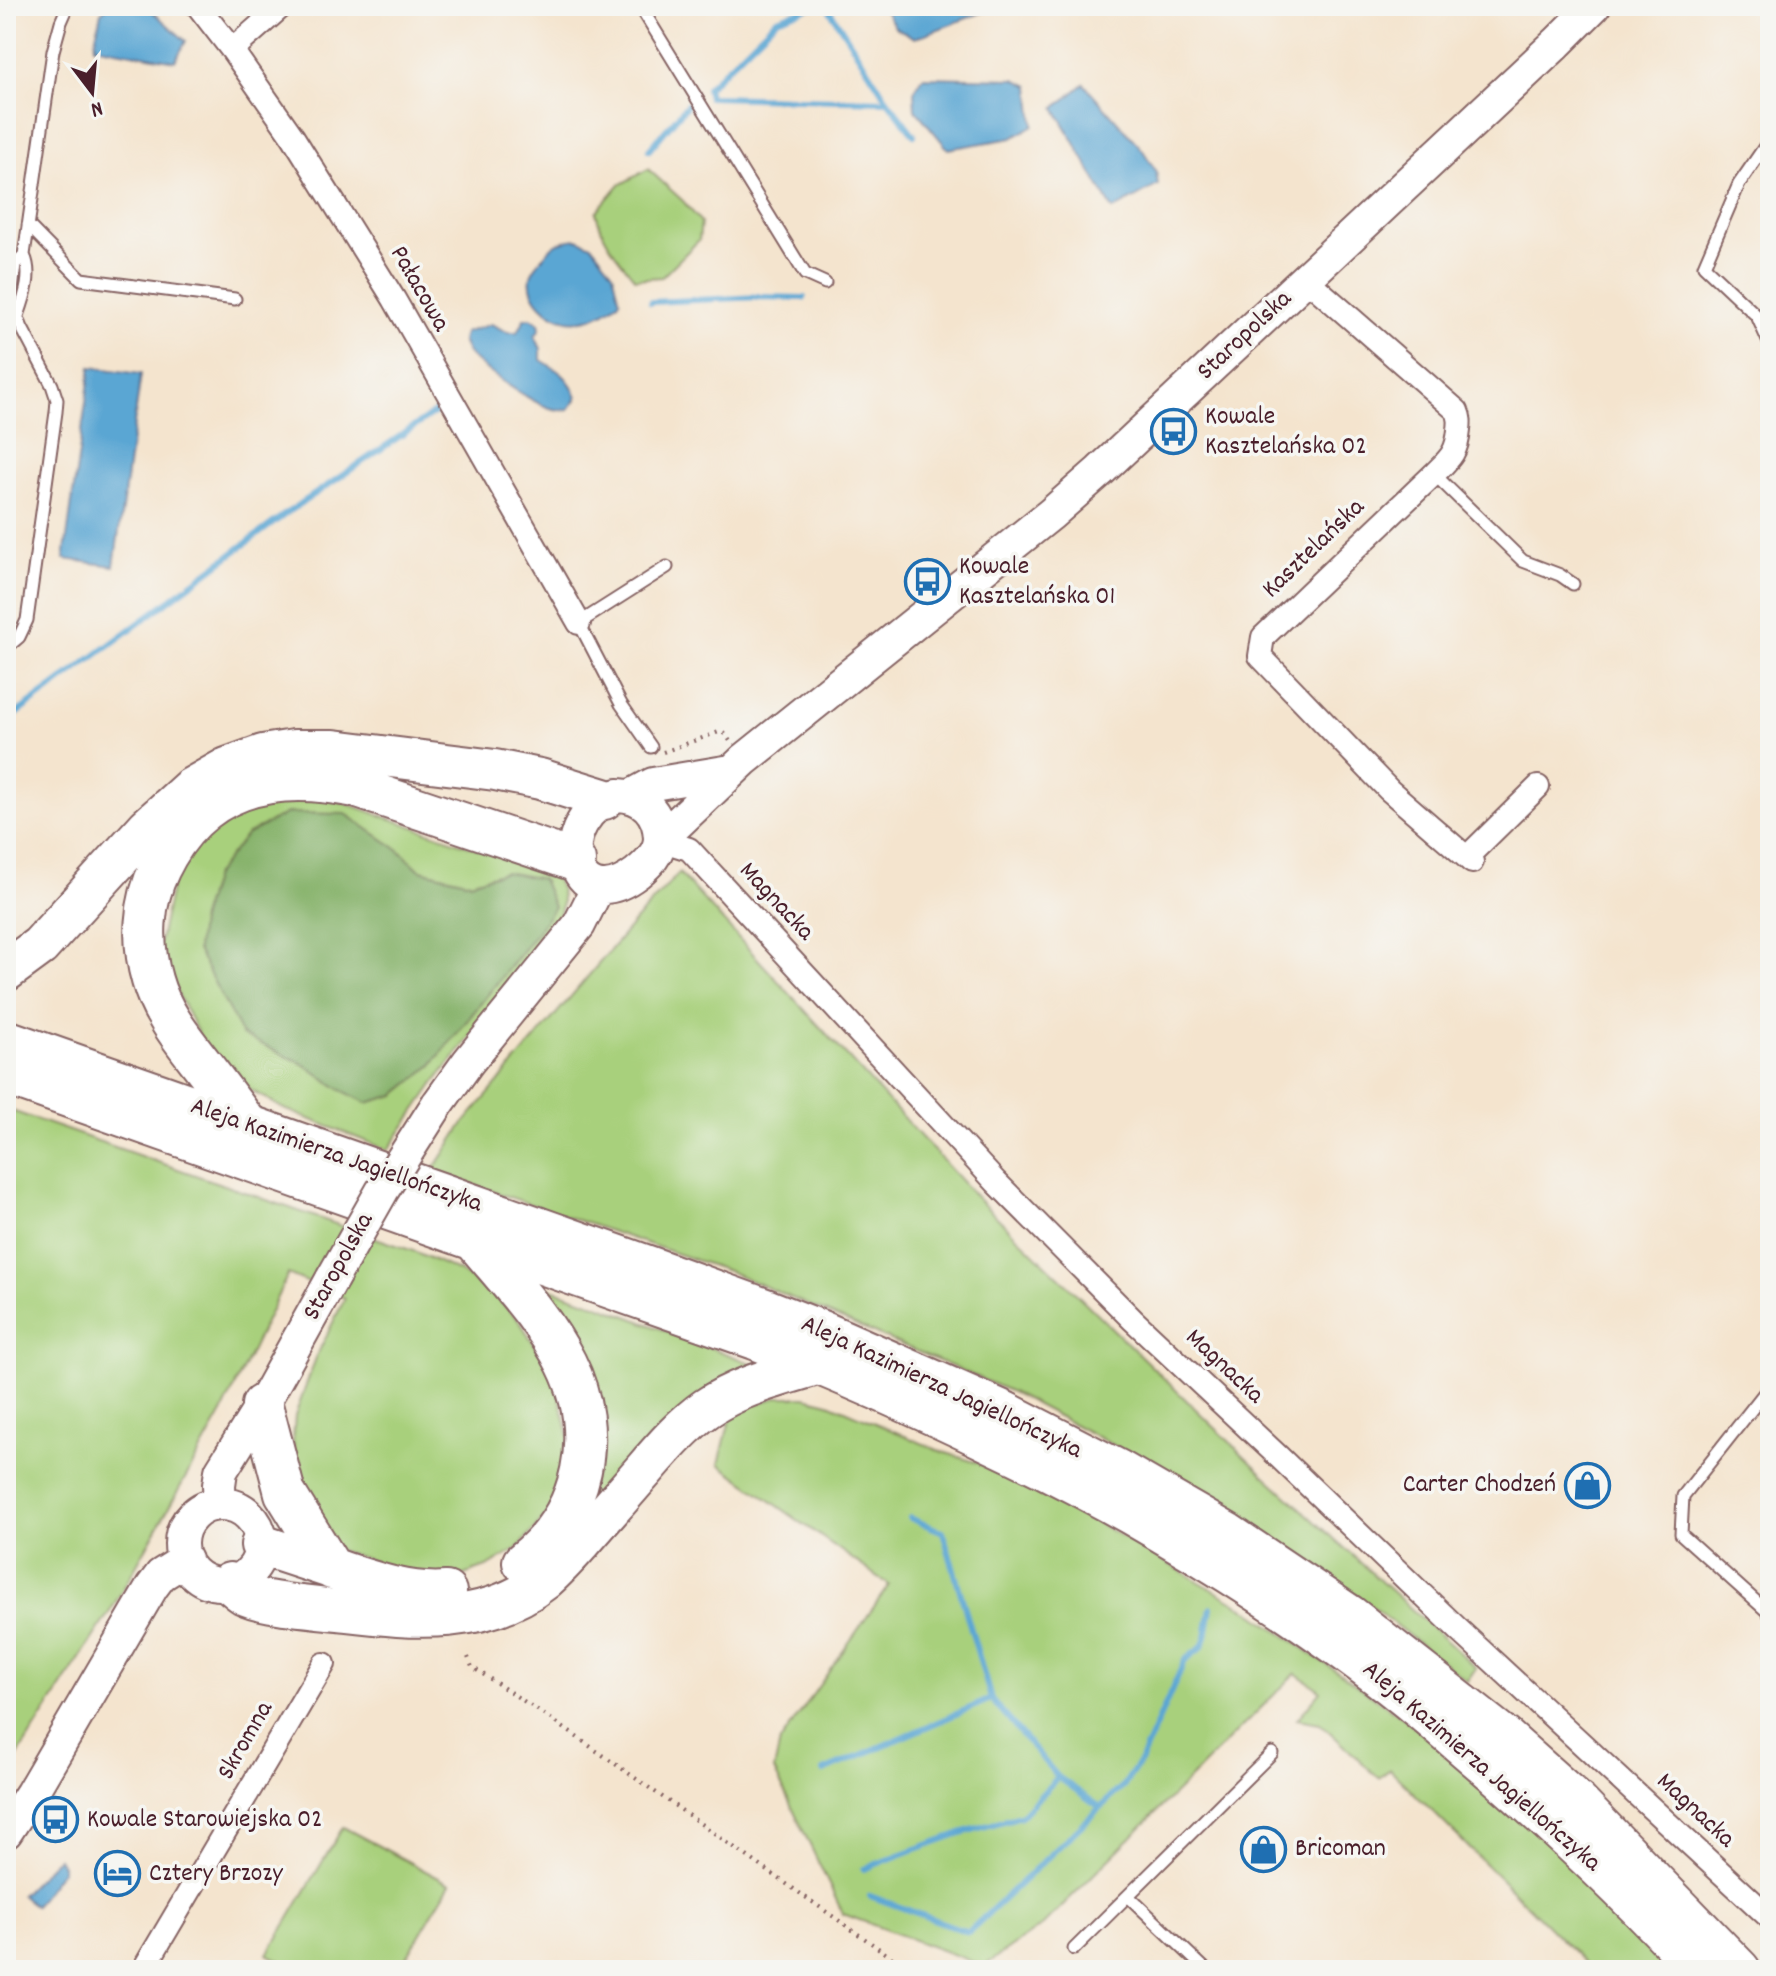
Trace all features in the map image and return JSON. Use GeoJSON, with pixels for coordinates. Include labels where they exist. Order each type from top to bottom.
{"type":"FeatureCollection","features":[{"type":"Feature","properties":{"kind":"highway"},"geometry":{"type":"LineString","coordinates":[[6,971],[40,946],[148,827],[190,789],[227,768],[263,755],[294,750],[334,750],[495,770],[618,798]]}},
{"type":"Feature","properties":{"kind":"highway"},"geometry":{"type":"LineString","coordinates":[[249,1126],[171,1021],[151,979],[147,955],[145,934],[149,894],[169,850],[181,832],[206,808],[256,786],[290,780],[331,782],[355,787],[586,874]]}},
{"type":"Feature","properties":{"kind":"highway","name":"Aleja Kazimierza Jagiellończyka"},"geometry":{"type":"LineString","coordinates":[[6,1040],[249,1126],[762,1325],[819,1364],[935,1415],[1063,1477],[1159,1530],[1264,1595],[1341,1649],[1434,1721],[1562,1832],[1699,1970]]}},
{"type":"Feature","properties":{"kind":"highway","name":"Aleja Kazimierza Jagiellończyka"},"geometry":{"type":"LineString","coordinates":[[6,1075],[474,1240],[642,1281]]}},
{"type":"Feature","properties":{"kind":"highway"},"geometry":{"type":"LineString","coordinates":[[261,1545],[372,1582],[432,1593],[461,1591],[511,1571],[556,1530],[572,1501],[582,1468],[585,1434],[580,1402],[567,1364],[541,1322],[474,1240]]}},
{"type":"Feature","properties":{"kind":"highway","name":"Aleja Kazimierza Jagiellończyka"},"geometry":{"type":"LineString","coordinates":[[762,1325],[819,1330],[1005,1412],[1104,1463],[1227,1533],[1349,1615],[1503,1736],[1577,1802],[1740,1970]]}},
{"type":"Feature","properties":{"kind":"highway"},"geometry":{"type":"LineString","coordinates":[[230,1583],[247,1595],[273,1601],[426,1618],[463,1615],[495,1606],[541,1582],[559,1567],[651,1463],[705,1409],[749,1386],[819,1364]]}},
{"type":"Feature","properties":{"kind":"highway"},"geometry":{"type":"LineString","coordinates":[[262,1405],[285,1493],[332,1569]]}},
{"type":"Feature","properties":{"kind":"main road","name":"Staropolska"},"geometry":{"type":"LineString","coordinates":[[660,840],[731,771],[780,730],[1051,514],[1171,406],[1594,6]]}},
{"type":"Feature","properties":{"kind":"main road"},"geometry":{"type":"LineString","coordinates":[[618,798],[644,802],[653,813],[660,840],[656,855],[642,869],[627,881],[609,887],[586,874],[574,848],[585,818],[618,798],[653,784],[731,771]]}},
{"type":"Feature","properties":{"kind":"main road","name":"Staropolska"},"geometry":{"type":"LineString","coordinates":[[220,1504],[221,1471],[262,1405],[382,1191],[468,1062],[579,925],[586,874]]}},
{"type":"Feature","properties":{"kind":"main road"},"geometry":{"type":"LineString","coordinates":[[208,1506],[233,1506],[245,1512],[259,1532],[261,1545],[252,1569],[230,1583],[203,1579],[192,1571],[181,1547],[187,1522],[208,1506]]}},
{"type":"Feature","properties":{"kind":"main road"},"geometry":{"type":"LineString","coordinates":[[6,1832],[152,1587],[161,1575],[185,1560]]}},
{"type":"Feature","properties":{"kind":"street","name":"Pałacowa"},"geometry":{"type":"LineString","coordinates":[[198,6],[293,137],[394,299],[579,623]]}},
{"type":"Feature","properties":{"kind":"street"},"geometry":{"type":"LineString","coordinates":[[232,50],[282,6]]}},
{"type":"Feature","properties":{"kind":"street","name":"Kasztelańska"},"geometry":{"type":"LineString","coordinates":[[1306,279],[1457,411],[1460,419],[1458,444],[1455,452],[1434,474],[1263,637],[1260,656],[1389,790],[1470,859],[1538,787]]}},
{"type":"Feature","properties":{"kind":"street","name":"Magnacka"},"geometry":{"type":"LineString","coordinates":[[660,840],[689,849],[996,1182],[1133,1320],[1459,1630],[1769,1917]]}},
{"type":"Feature","properties":{"kind":"street","name":"Skromna"},"geometry":{"type":"LineString","coordinates":[[143,1970],[324,1664]]}},
{"type":"Feature","properties":{"kind":"lane"},"geometry":{"type":"LineString","coordinates":[[6,648],[19,637],[27,620],[56,412],[57,400],[52,385],[18,316],[26,296],[28,265],[24,255],[53,51],[68,6]]}},
{"type":"Feature","properties":{"kind":"lane"},"geometry":{"type":"LineString","coordinates":[[640,6],[805,274],[825,283]]}},
{"type":"Feature","properties":{"kind":"lane"},"geometry":{"type":"LineString","coordinates":[[1770,139],[1739,184],[1704,266],[1757,316],[1770,345]]}},
{"type":"Feature","properties":{"kind":"lane"},"geometry":{"type":"LineString","coordinates":[[28,225],[81,279],[235,299]]}},
{"type":"Feature","properties":{"kind":"lane"},"geometry":{"type":"LineString","coordinates":[[1434,474],[1523,561],[1560,575],[1573,584]]}},
{"type":"Feature","properties":{"kind":"lane"},"geometry":{"type":"LineString","coordinates":[[651,747],[621,704],[579,623],[667,567]]}},
{"type":"Feature","properties":{"kind":"lane"},"geometry":{"type":"LineString","coordinates":[[642,1281],[693,1297]]}},
{"type":"Feature","properties":{"kind":"lane"},"geometry":{"type":"LineString","coordinates":[[642,1281],[680,1301]]}},
{"type":"Feature","properties":{"kind":"lane"},"geometry":{"type":"LineString","coordinates":[[713,1304],[762,1325]]}},
{"type":"Feature","properties":{"kind":"lane"},"geometry":{"type":"LineString","coordinates":[[720,1315],[762,1325]]}},
{"type":"Feature","properties":{"kind":"lane"},"geometry":{"type":"LineString","coordinates":[[1770,1386],[1683,1496],[1681,1534],[1770,1614]]}},
{"type":"Feature","properties":{"kind":"lane"},"geometry":{"type":"LineString","coordinates":[[1074,1949],[1272,1753]]}},
{"type":"Feature","properties":{"kind":"lane"},"geometry":{"type":"LineString","coordinates":[[1128,1896],[1206,1970]]}},
{"type":"Feature","properties":{"kind":"path"},"geometry":{"type":"LineString","coordinates":[[651,747],[660,753],[719,732],[725,734]]}},
{"type":"Feature","properties":{"kind":"path"},"geometry":{"type":"LineString","coordinates":[[468,1657],[472,1667],[914,1970]]}},
{"type":"Feature","properties":{"kind":"path"},"geometry":{"type":"LineString","coordinates":[[178,1970],[181,1965],[189,1970]]}},
{"type":"Feature","properties":{"kind":"green space"},"geometry":{"type":"Polygon","coordinates":[[[648,169],[701,222],[699,240],[662,277],[635,279],[606,239],[596,212],[619,185],[648,169]]]}},
{"type":"Feature","properties":{"kind":"green space"},"geometry":{"type":"Polygon","coordinates":[[[310,791],[553,875],[560,889],[562,903],[552,931],[433,1085],[388,1150],[284,1109],[244,1086],[213,1062],[157,954],[178,855],[243,801],[310,791]],[[345,814],[197,950],[216,983],[305,1065],[341,1090],[431,1066],[538,931],[505,872],[470,882],[420,870],[400,851],[345,814]]]}},
{"type":"Feature","properties":{"kind":"green space"},"geometry":{"type":"Polygon","coordinates":[[[287,813],[346,814],[400,851],[420,870],[470,882],[505,872],[542,879],[554,907],[431,1066],[395,1095],[367,1103],[341,1090],[305,1065],[242,1035],[197,950],[200,921],[214,876],[246,835],[287,813]]]}},
{"type":"Feature","properties":{"kind":"green space"},"geometry":{"type":"Polygon","coordinates":[[[679,873],[977,1198],[1262,1473],[1476,1668],[1467,1681],[1361,1598],[1238,1516],[1014,1393],[731,1272],[433,1171],[464,1123],[679,873]]]}},
{"type":"Feature","properties":{"kind":"green space"},"geometry":{"type":"Polygon","coordinates":[[[6,1109],[416,1252],[458,1271],[493,1294],[518,1319],[555,1376],[570,1441],[552,1509],[517,1549],[489,1566],[434,1581],[338,1550],[300,1496],[293,1441],[295,1416],[317,1355],[345,1298],[288,1274],[223,1411],[114,1605],[6,1774],[6,1699],[13,1687],[6,1614],[6,1109]]]}},
{"type":"Feature","properties":{"kind":"green space"},"geometry":{"type":"Polygon","coordinates":[[[520,1278],[777,1373],[568,1538],[597,1471],[520,1278]]]}},
{"type":"Feature","properties":{"kind":"green space"},"geometry":{"type":"Polygon","coordinates":[[[779,1397],[805,1397],[829,1403],[940,1451],[1003,1471],[1248,1610],[1400,1715],[1525,1815],[1680,1970],[1592,1970],[1390,1769],[1379,1778],[1320,1723],[1297,1719],[1321,1691],[1296,1673],[1043,1925],[984,1966],[843,1914],[774,1770],[780,1742],[889,1585],[719,1464],[732,1411],[779,1397]]]}},
{"type":"Feature","properties":{"kind":"green space"},"geometry":{"type":"Polygon","coordinates":[[[343,1827],[450,1884],[399,1970],[297,1970],[268,1954],[343,1827]]]}},
{"type":"Feature","properties":{"kind":"water"},"geometry":{"type":"Polygon","coordinates":[[[108,6],[146,6],[186,41],[175,61],[94,46],[101,12],[108,6]]]}},
{"type":"Feature","properties":{"kind":"water"},"geometry":{"type":"Polygon","coordinates":[[[882,6],[999,6],[915,38],[895,27],[882,6]]]}},
{"type":"Feature","properties":{"kind":"water"},"geometry":{"type":"Polygon","coordinates":[[[923,77],[1015,79],[1030,86],[1034,125],[1012,138],[948,149],[915,109],[914,91],[923,77]]]}},
{"type":"Feature","properties":{"kind":"water"},"geometry":{"type":"Polygon","coordinates":[[[1084,84],[1142,149],[1156,171],[1158,185],[1113,210],[1055,108],[1084,84]]]}},
{"type":"Feature","properties":{"kind":"water"},"geometry":{"type":"Polygon","coordinates":[[[577,239],[592,245],[613,273],[620,300],[596,316],[575,321],[554,315],[541,305],[532,291],[531,276],[556,244],[577,239]]]}},
{"type":"Feature","properties":{"kind":"water"},"geometry":{"type":"Polygon","coordinates":[[[531,318],[539,323],[540,329],[535,336],[541,349],[541,360],[563,375],[577,398],[569,409],[550,408],[519,392],[474,359],[462,341],[464,333],[491,324],[507,332],[517,332],[524,319],[531,318]]]}},
{"type":"Feature","properties":{"kind":"water"},"geometry":{"type":"Polygon","coordinates":[[[91,367],[141,374],[114,566],[64,559],[91,367]]]}},
{"type":"Feature","properties":{"kind":"water"},"geometry":{"type":"Polygon","coordinates":[[[58,1858],[62,1870],[35,1906],[21,1895],[58,1858]]]}},
{"type":"Feature","properties":{"kind":"waterway"},"geometry":{"type":"LineString","coordinates":[[814,6],[777,19],[707,88],[709,97],[888,101]]}},
{"type":"Feature","properties":{"kind":"waterway"},"geometry":{"type":"LineString","coordinates":[[827,6],[888,101],[914,135]]}},
{"type":"Feature","properties":{"kind":"waterway"},"geometry":{"type":"LineString","coordinates":[[649,150],[687,105]]}},
{"type":"Feature","properties":{"kind":"waterway"},"geometry":{"type":"LineString","coordinates":[[651,302],[804,298]]}},
{"type":"Feature","properties":{"kind":"waterway"},"geometry":{"type":"LineString","coordinates":[[6,721],[284,515],[437,411]]}},
{"type":"Feature","properties":{"kind":"waterway"},"geometry":{"type":"LineString","coordinates":[[910,1518],[943,1532],[991,1699],[1058,1777],[1100,1807]]}},
{"type":"Feature","properties":{"kind":"waterway"},"geometry":{"type":"LineString","coordinates":[[870,1896],[968,1932],[1124,1785],[1141,1760],[1185,1660],[1202,1647],[1211,1607]]}},
{"type":"Feature","properties":{"kind":"waterway"},"geometry":{"type":"LineString","coordinates":[[824,1771],[991,1699]]}},
{"type":"Feature","properties":{"kind":"waterway"},"geometry":{"type":"LineString","coordinates":[[864,1869],[961,1833],[1021,1816],[1058,1777]]}},
{"type":"Feature","properties":{"kind":"place","name":"Kowale Kasztelańska 02"},"geometry":{"type":"Point","coordinates":[1174,432]}},
{"type":"Feature","properties":{"kind":"place","name":"Kowale Kasztelańska 01"},"geometry":{"type":"Point","coordinates":[928,582]}},
{"type":"Feature","properties":{"kind":"place","name":"Carter Chodzeń"},"geometry":{"type":"Point","coordinates":[1587,1485]}},
{"type":"Feature","properties":{"kind":"place","name":"Kowale Starowiejska 02"},"geometry":{"type":"Point","coordinates":[56,1820]}},
{"type":"Feature","properties":{"kind":"place","name":"Bricoman"},"geometry":{"type":"Point","coordinates":[1264,1849]}},
{"type":"Feature","properties":{"kind":"place","name":"Cztery Brzozy"},"geometry":{"type":"Point","coordinates":[118,1874]}}]}
